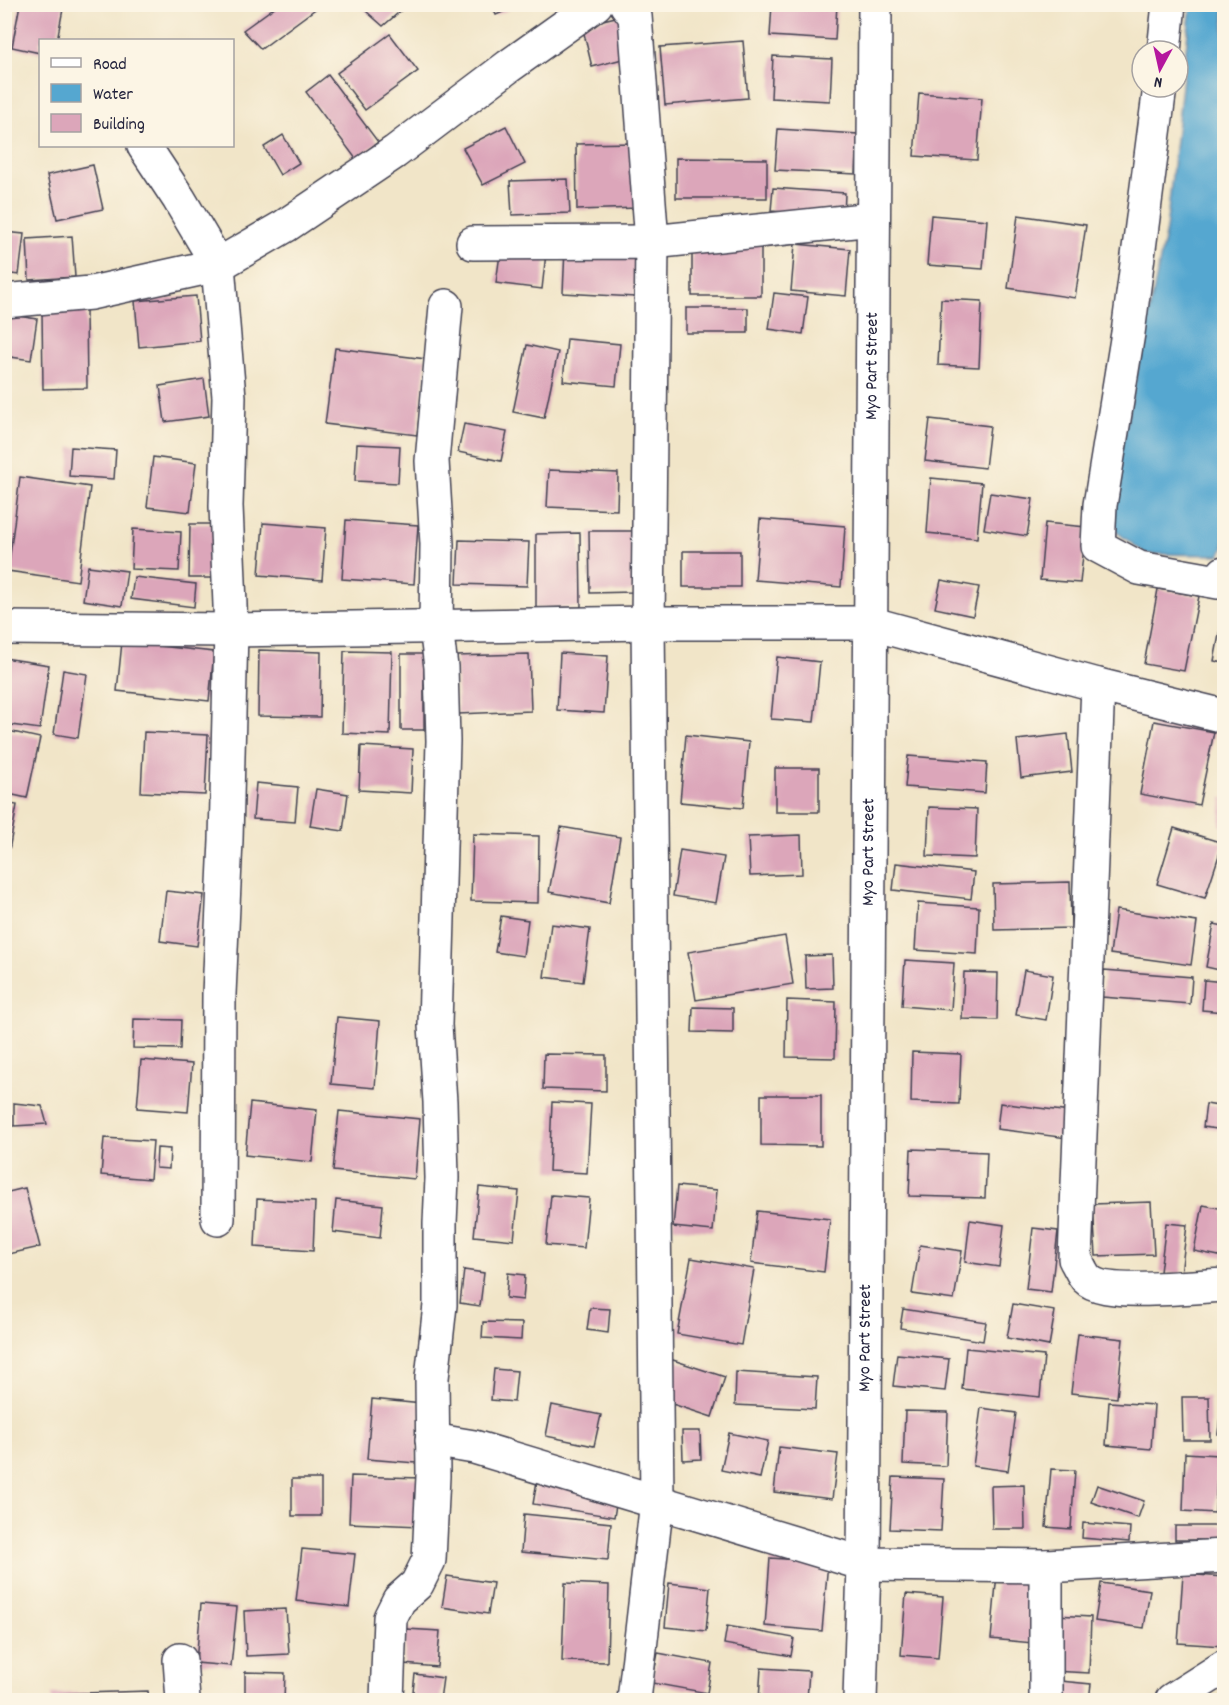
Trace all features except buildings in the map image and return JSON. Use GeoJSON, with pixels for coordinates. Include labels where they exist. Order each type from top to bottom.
{"type":"FeatureCollection","features":[{"type":"Feature","properties":{"kind":"street"},"geometry":{"type":"LineString","coordinates":[[4,301],[91,293],[218,265],[285,226],[395,152],[508,66],[596,4]]}},
{"type":"Feature","properties":{"kind":"street"},"geometry":{"type":"LineString","coordinates":[[626,4],[635,16],[652,242],[648,623],[657,1501],[634,1701]]}},
{"type":"Feature","properties":{"kind":"street","name":"Myo Part Street"},"geometry":{"type":"LineString","coordinates":[[860,1701],[864,1564],[874,4]]}},
{"type":"Feature","properties":{"kind":"street"},"geometry":{"type":"LineString","coordinates":[[1165,39],[1169,4]]}},
{"type":"Feature","properties":{"kind":"street"},"geometry":{"type":"LineString","coordinates":[[1158,99],[1128,333],[1100,505],[1098,546],[1139,568],[1218,582],[1224,573]]}},
{"type":"Feature","properties":{"kind":"street"},"geometry":{"type":"LineString","coordinates":[[145,147],[218,265],[229,396],[226,506],[231,630],[226,840],[219,994],[218,1218]]}},
{"type":"Feature","properties":{"kind":"street"},"geometry":{"type":"LineString","coordinates":[[473,243],[652,242],[873,219]]}},
{"type":"Feature","properties":{"kind":"street"},"geometry":{"type":"LineString","coordinates":[[387,1701],[390,1618],[399,1600],[417,1584],[429,1560],[432,1378],[440,1305],[442,1178],[435,1025],[443,741],[441,667],[436,627],[437,544],[432,461],[446,306]]}},
{"type":"Feature","properties":{"kind":"street"},"geometry":{"type":"LineString","coordinates":[[4,628],[231,630],[648,623],[869,623],[1098,685],[1224,716]]}},
{"type":"Feature","properties":{"kind":"street"},"geometry":{"type":"LineString","coordinates":[[1098,685],[1075,1259],[1088,1280],[1107,1288],[1141,1289],[1224,1285]]}},
{"type":"Feature","properties":{"kind":"street"},"geometry":{"type":"LineString","coordinates":[[432,1440],[474,1448],[864,1564],[1046,1566],[1224,1556]]}},
{"type":"Feature","properties":{"kind":"street"},"geometry":{"type":"LineString","coordinates":[[1046,1566],[1046,1701]]}},
{"type":"Feature","properties":{"kind":"street"},"geometry":{"type":"LineString","coordinates":[[180,1660],[183,1701]]}},
{"type":"Feature","properties":{"kind":"street"},"geometry":{"type":"LineString","coordinates":[[1172,1701],[1224,1667]]}},
{"type":"Feature","properties":{"kind":"water"},"geometry":{"type":"Polygon","coordinates":[[[1191,5],[1224,5],[1224,548],[1220,555],[1146,554],[1106,524],[1166,230],[1181,99],[1190,99],[1190,39],[1187,39],[1191,5]]]}}]}
